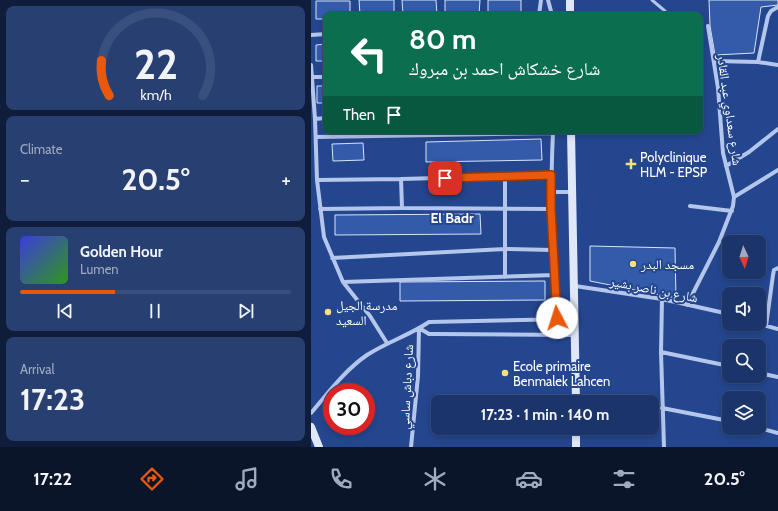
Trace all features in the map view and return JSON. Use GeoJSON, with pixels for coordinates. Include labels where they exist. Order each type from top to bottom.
{"type":"FeatureCollection","features":[{"type":"Feature","properties":{"kind":"street"},"geometry":{"type":"LineString","coordinates":[[539,12],[541,0]]}},
{"type":"Feature","properties":{"kind":"street"},"geometry":{"type":"LineString","coordinates":[[548,0],[551,12]]}},
{"type":"Feature","properties":{"kind":"street"},"geometry":{"type":"LineString","coordinates":[[570,0],[570,12]]}},
{"type":"Feature","properties":{"kind":"street"},"geometry":{"type":"LineString","coordinates":[[758,62],[768,16],[771,11],[778,7]]}},
{"type":"Feature","properties":{"kind":"street","name":"شارع سعداوي عبد القادر"},"geometry":{"type":"LineString","coordinates":[[687,306],[719,242],[732,211],[734,197],[723,148],[721,110],[708,26]]}},
{"type":"Feature","properties":{"kind":"street"},"geometry":{"type":"LineString","coordinates":[[311,35],[323,34]]}},
{"type":"Feature","properties":{"kind":"street"},"geometry":{"type":"LineString","coordinates":[[714,61],[758,62],[778,66]]}},
{"type":"Feature","properties":{"kind":"street"},"geometry":{"type":"LineString","coordinates":[[311,65],[316,137],[317,180],[324,237],[343,282],[370,316],[387,343]]}},
{"type":"Feature","properties":{"kind":"street"},"geometry":{"type":"LineString","coordinates":[[312,77],[323,77]]}},
{"type":"Feature","properties":{"kind":"street"},"geometry":{"type":"LineString","coordinates":[[315,118],[323,118]]}},
{"type":"Feature","properties":{"kind":"street"},"geometry":{"type":"LineString","coordinates":[[726,166],[749,152],[778,129]]}},
{"type":"Feature","properties":{"kind":"street"},"geometry":{"type":"LineString","coordinates":[[316,137],[385,134]]}},
{"type":"Feature","properties":{"kind":"street"},"geometry":{"type":"LineString","coordinates":[[553,134],[551,209],[559,335]]}},
{"type":"Feature","properties":{"kind":"street"},"geometry":{"type":"LineString","coordinates":[[571,134],[576,395]]}},
{"type":"Feature","properties":{"kind":"street"},"geometry":{"type":"LineString","coordinates":[[734,197],[778,170]]}},
{"type":"Feature","properties":{"kind":"street"},"geometry":{"type":"LineString","coordinates":[[317,180],[401,180],[551,175]]}},
{"type":"Feature","properties":{"kind":"street"},"geometry":{"type":"LineString","coordinates":[[505,176],[505,277]]}},
{"type":"Feature","properties":{"kind":"street"},"geometry":{"type":"LineString","coordinates":[[401,180],[402,208]]}},
{"type":"Feature","properties":{"kind":"street"},"geometry":{"type":"LineString","coordinates":[[551,192],[572,192]]}},
{"type":"Feature","properties":{"kind":"street"},"geometry":{"type":"LineString","coordinates":[[690,206],[732,211]]}},
{"type":"Feature","properties":{"kind":"street"},"geometry":{"type":"LineString","coordinates":[[320,210],[402,208],[551,209]]}},
{"type":"Feature","properties":{"kind":"street"},"geometry":{"type":"LineString","coordinates":[[333,258],[505,249],[553,250]]}},
{"type":"Feature","properties":{"kind":"street"},"geometry":{"type":"LineString","coordinates":[[778,268],[774,270],[773,274],[766,326],[778,329]]}},
{"type":"Feature","properties":{"kind":"street"},"geometry":{"type":"LineString","coordinates":[[343,282],[554,275]]}},
{"type":"Feature","properties":{"kind":"street","name":"شارع بن ناصر بشير"},"geometry":{"type":"LineString","coordinates":[[575,286],[661,299],[722,313]]}},
{"type":"Feature","properties":{"kind":"street"},"geometry":{"type":"LineString","coordinates":[[661,299],[662,408],[664,447]]}},
{"type":"Feature","properties":{"kind":"street"},"geometry":{"type":"LineString","coordinates":[[311,413],[352,366],[387,343],[429,322],[574,318]]}},
{"type":"Feature","properties":{"kind":"street"},"geometry":{"type":"LineString","coordinates":[[419,328],[429,334],[574,335]]}},
{"type":"Feature","properties":{"kind":"street","name":"شارع دباش ساسي"},"geometry":{"type":"LineString","coordinates":[[411,447],[418,376],[419,328]]}},
{"type":"Feature","properties":{"kind":"street"},"geometry":{"type":"LineString","coordinates":[[661,352],[722,365]]}},
{"type":"Feature","properties":{"kind":"street"},"geometry":{"type":"LineString","coordinates":[[766,374],[778,377]]}},
{"type":"Feature","properties":{"kind":"street"},"geometry":{"type":"LineString","coordinates":[[662,408],[722,420]]}},
{"type":"Feature","properties":{"kind":"street"},"geometry":{"type":"LineString","coordinates":[[311,427],[315,444]]}},
{"type":"Feature","properties":{"kind":"street"},"geometry":{"type":"LineString","coordinates":[[766,430],[778,433]]}},
{"type":"Feature","properties":{"kind":"street"},"geometry":{"type":"LineString","coordinates":[[576,435],[576,447]]}},
{"type":"Feature","properties":{"kind":"lane"},"geometry":{"type":"LineString","coordinates":[[653,0],[665,11]]}},
{"type":"Feature","properties":{"kind":"building"},"geometry":{"type":"Polygon","coordinates":[[[359,0],[394,0],[394,12],[360,12],[359,0]]]}},
{"type":"Feature","properties":{"kind":"building"},"geometry":{"type":"Polygon","coordinates":[[[402,0],[436,0],[437,12],[403,12],[402,0]]]}},
{"type":"Feature","properties":{"kind":"building"},"geometry":{"type":"Polygon","coordinates":[[[445,0],[480,0],[479,12],[445,12],[445,0]]]}},
{"type":"Feature","properties":{"kind":"building"},"geometry":{"type":"Polygon","coordinates":[[[488,0],[521,0],[521,12],[488,12],[488,0]]]}},
{"type":"Feature","properties":{"kind":"building"},"geometry":{"type":"Polygon","coordinates":[[[709,0],[778,0],[778,5],[761,7],[754,53],[715,55],[710,26],[709,0]]]}},
{"type":"Feature","properties":{"kind":"building"},"geometry":{"type":"Polygon","coordinates":[[[316,1],[350,1],[350,12],[323,12],[323,19],[316,19],[316,1]]]}},
{"type":"Feature","properties":{"kind":"building"},"geometry":{"type":"Polygon","coordinates":[[[323,44],[323,61],[316,61],[316,45],[323,44]]]}},
{"type":"Feature","properties":{"kind":"building"},"geometry":{"type":"Polygon","coordinates":[[[317,86],[323,86],[323,103],[317,103],[317,86]]]}},
{"type":"Feature","properties":{"kind":"building"},"geometry":{"type":"Polygon","coordinates":[[[541,139],[542,160],[426,162],[426,142],[541,139]]]}},
{"type":"Feature","properties":{"kind":"building"},"geometry":{"type":"Polygon","coordinates":[[[363,143],[364,160],[333,161],[332,144],[363,143]]]}},
{"type":"Feature","properties":{"kind":"building"},"geometry":{"type":"Polygon","coordinates":[[[480,214],[481,234],[335,235],[335,215],[480,214]]]}},
{"type":"Feature","properties":{"kind":"building","name":"مسجد البدر"},"geometry":{"type":"Polygon","coordinates":[[[590,246],[675,248],[676,298],[590,281],[590,246]]]}},
{"type":"Feature","properties":{"kind":"building"},"geometry":{"type":"Polygon","coordinates":[[[545,281],[545,300],[400,301],[400,282],[545,281]]]}},
{"type":"Feature","properties":{"kind":"place","name":"Polyclinique HLM - EPSP"},"geometry":{"type":"Point","coordinates":[631,164]}},
{"type":"Feature","properties":{"kind":"place","name":"مسجد البدر"},"geometry":{"type":"Point","coordinates":[633,264]}},
{"type":"Feature","properties":{"kind":"place","name":"مدرسة الجيل السعيد"},"geometry":{"type":"Point","coordinates":[328,312]}},
{"type":"Feature","properties":{"kind":"place","name":"Ecole primaire Benmalek Lahcen"},"geometry":{"type":"Point","coordinates":[505,373]}},
{"type":"Feature","properties":{"kind":"district","name":"El Badr"},"geometry":{"type":"Point","coordinates":[452,218]}},
{"type":"Feature","properties":{"kind":"route"},"geometry":{"type":"LineString","coordinates":[[445,178],[551,175],[551,209],[557,318]]}}]}
